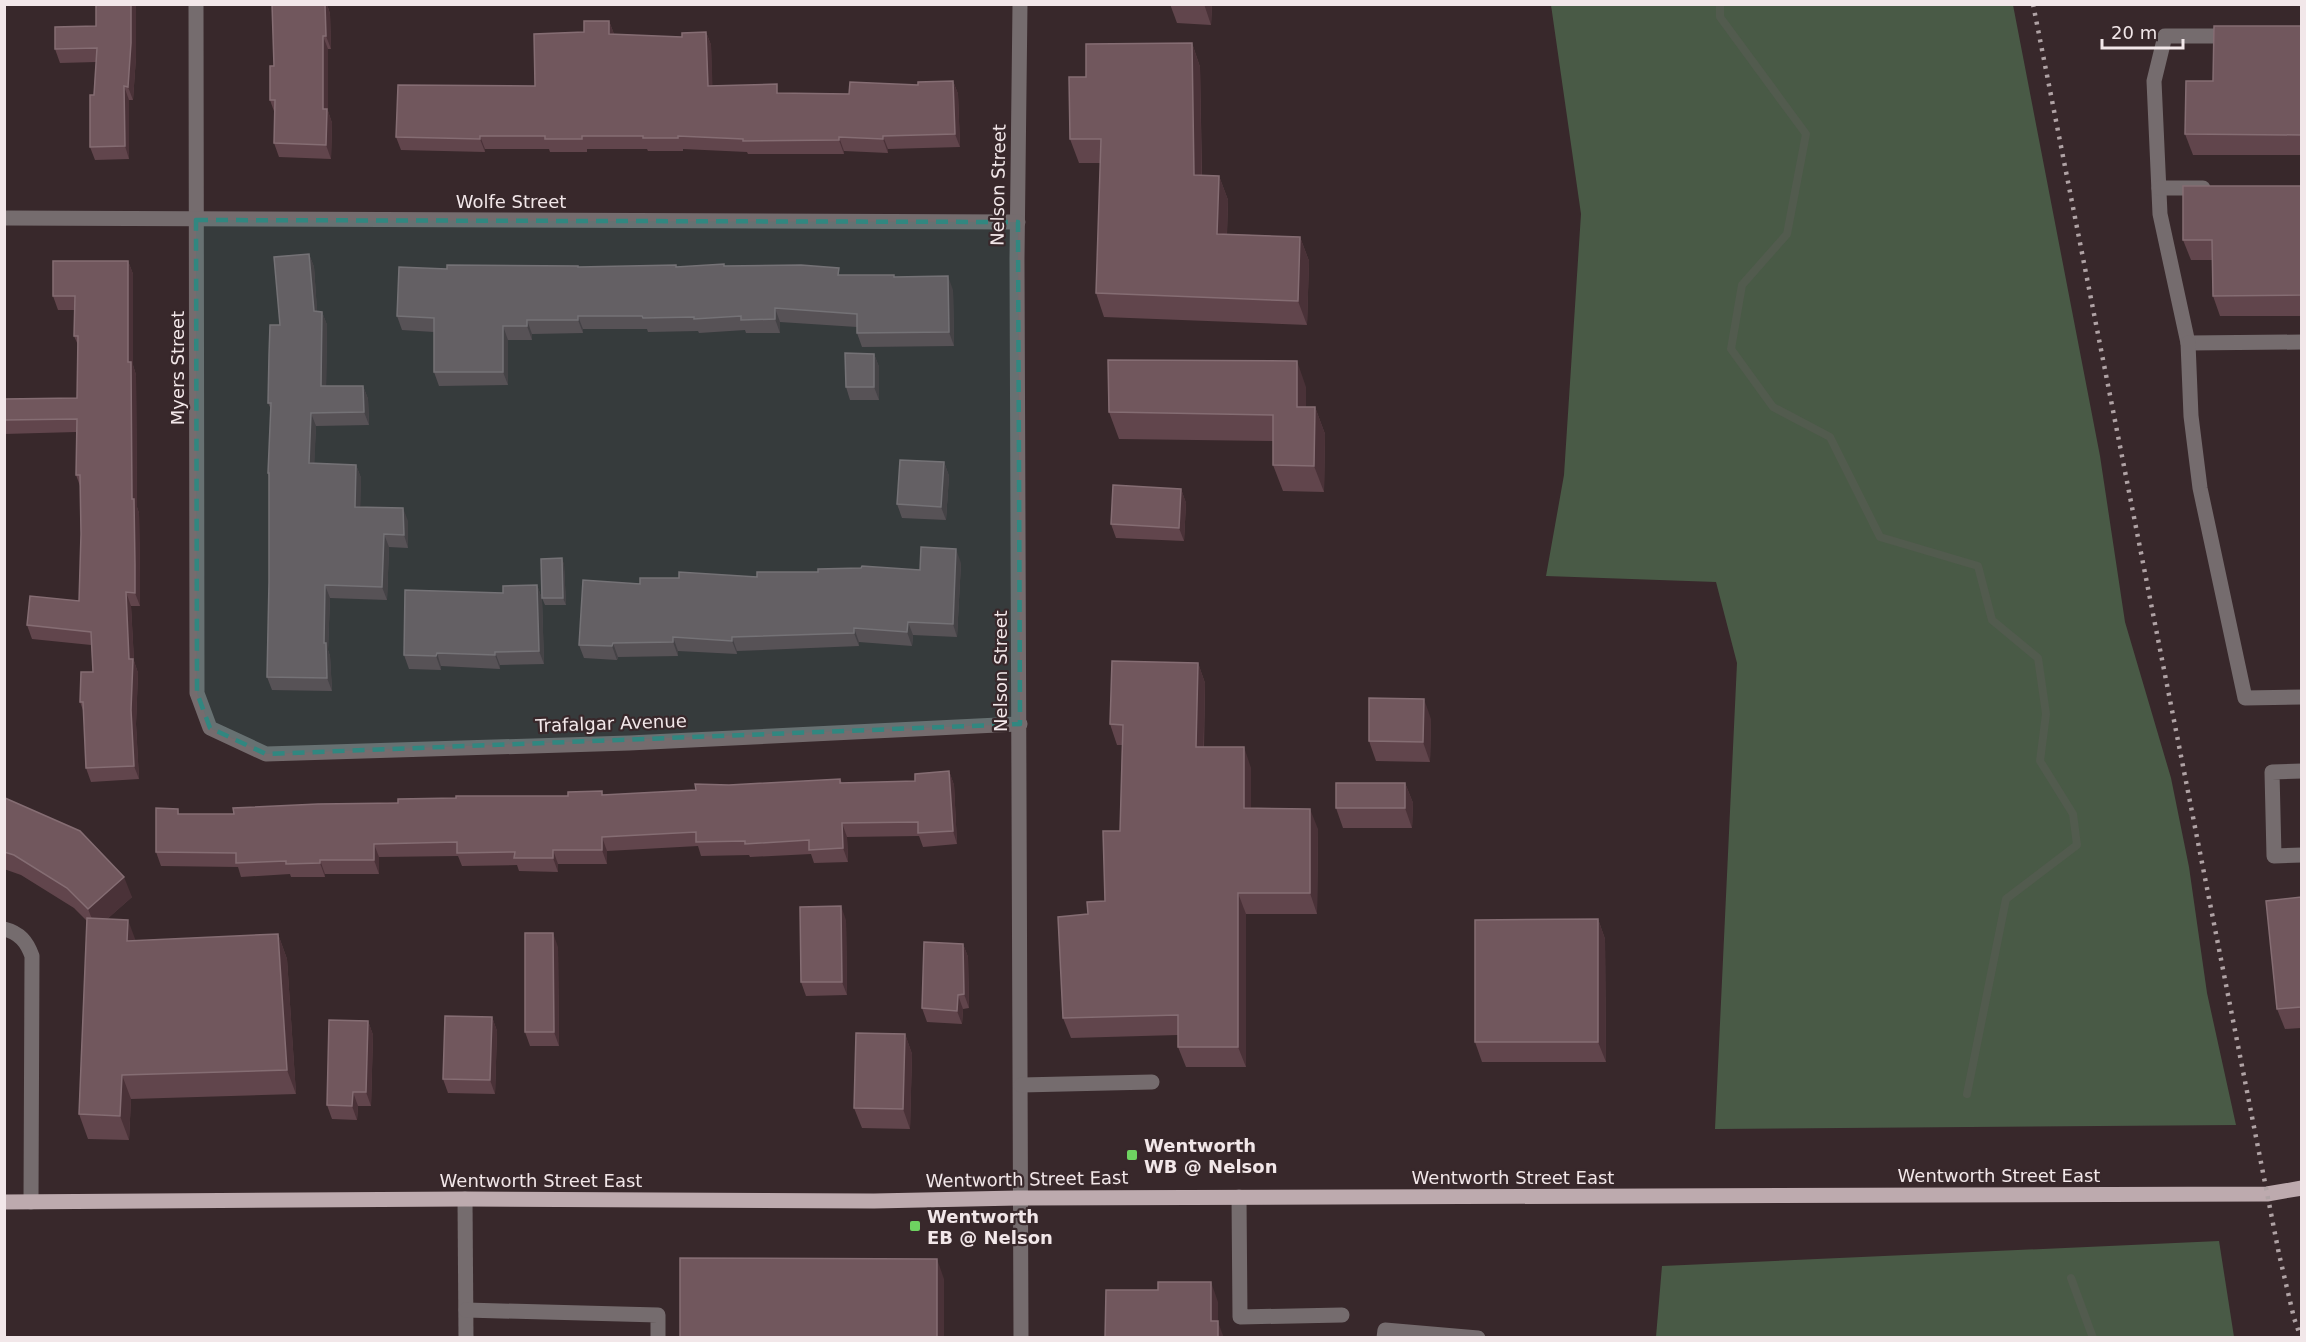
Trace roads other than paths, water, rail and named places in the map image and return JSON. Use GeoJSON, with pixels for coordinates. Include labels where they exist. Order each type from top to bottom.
{"type":"FeatureCollection","features":[{"type":"Feature","properties":{"kind":"main road","name":"Wentworth Street East"},"geometry":{"type":"LineString","coordinates":[[4,1202],[465,1199],[874,1201],[1019,1198],[2267,1194],[2301,1188]]}},
{"type":"Feature","properties":{"kind":"street","name":"Myers Street"},"geometry":{"type":"LineString","coordinates":[[196,4],[197,693],[210,728]]}},
{"type":"Feature","properties":{"kind":"street","name":"Nelson Street"},"geometry":{"type":"LineString","coordinates":[[1020,4],[1018,222],[1021,1338]]}},
{"type":"Feature","properties":{"kind":"street"},"geometry":{"type":"LineString","coordinates":[[2245,37],[2165,36],[2154,81],[2160,214],[2188,343],[2191,416],[2200,488],[2245,698],[2301,697]]}},
{"type":"Feature","properties":{"kind":"street"},"geometry":{"type":"LineString","coordinates":[[2159,188],[2218,188]]}},
{"type":"Feature","properties":{"kind":"street","name":"Wolfe Street"},"geometry":{"type":"LineString","coordinates":[[4,218],[1018,222]]}},
{"type":"Feature","properties":{"kind":"street"},"geometry":{"type":"LineString","coordinates":[[2188,343],[2301,342]]}},
{"type":"Feature","properties":{"kind":"street","name":"Trafalgar Avenue"},"geometry":{"type":"LineString","coordinates":[[210,728],[266,754],[641,742],[1020,724]]}},
{"type":"Feature","properties":{"kind":"street"},"geometry":{"type":"LineString","coordinates":[[2301,771],[2272,772],[2274,856],[2301,855]]}},
{"type":"Feature","properties":{"kind":"street"},"geometry":{"type":"LineString","coordinates":[[4,929],[14,932],[27,943],[32,956],[31,1202]]}},
{"type":"Feature","properties":{"kind":"street"},"geometry":{"type":"LineString","coordinates":[[1021,1085],[1152,1082]]}},
{"type":"Feature","properties":{"kind":"street"},"geometry":{"type":"LineString","coordinates":[[1239,1197],[1240,1317],[1342,1315]]}},
{"type":"Feature","properties":{"kind":"street"},"geometry":{"type":"LineString","coordinates":[[465,1199],[466,1338]]}},
{"type":"Feature","properties":{"kind":"street"},"geometry":{"type":"LineString","coordinates":[[466,1310],[658,1315],[658,1338]]}},
{"type":"Feature","properties":{"kind":"street"},"geometry":{"type":"LineString","coordinates":[[1384,1338],[1385,1330],[1478,1338]]}},
{"type":"Feature","properties":{"kind":"waterway"},"geometry":{"type":"LineString","coordinates":[[1720,4],[1720,17],[1806,134],[1787,234],[1742,285],[1731,349],[1773,407],[1830,437],[1880,537],[1978,566],[1992,620],[2038,658],[2046,714],[2040,761],[2073,814],[2077,845],[2006,899],[1967,1094]]}},
{"type":"Feature","properties":{"kind":"waterway"},"geometry":{"type":"LineString","coordinates":[[2071,1278],[2093,1338]]}},
{"type":"Feature","properties":{"kind":"railway"},"geometry":{"type":"LineString","coordinates":[[2033,4],[2279,1254],[2301,1338]]}},
{"type":"Feature","properties":{"kind":"place","name":"Wentworth WB @ Nelson"},"geometry":{"type":"Point","coordinates":[1132,1155]}},
{"type":"Feature","properties":{"kind":"place","name":"Wentworth EB @ Nelson"},"geometry":{"type":"Point","coordinates":[915,1226]}}]}
